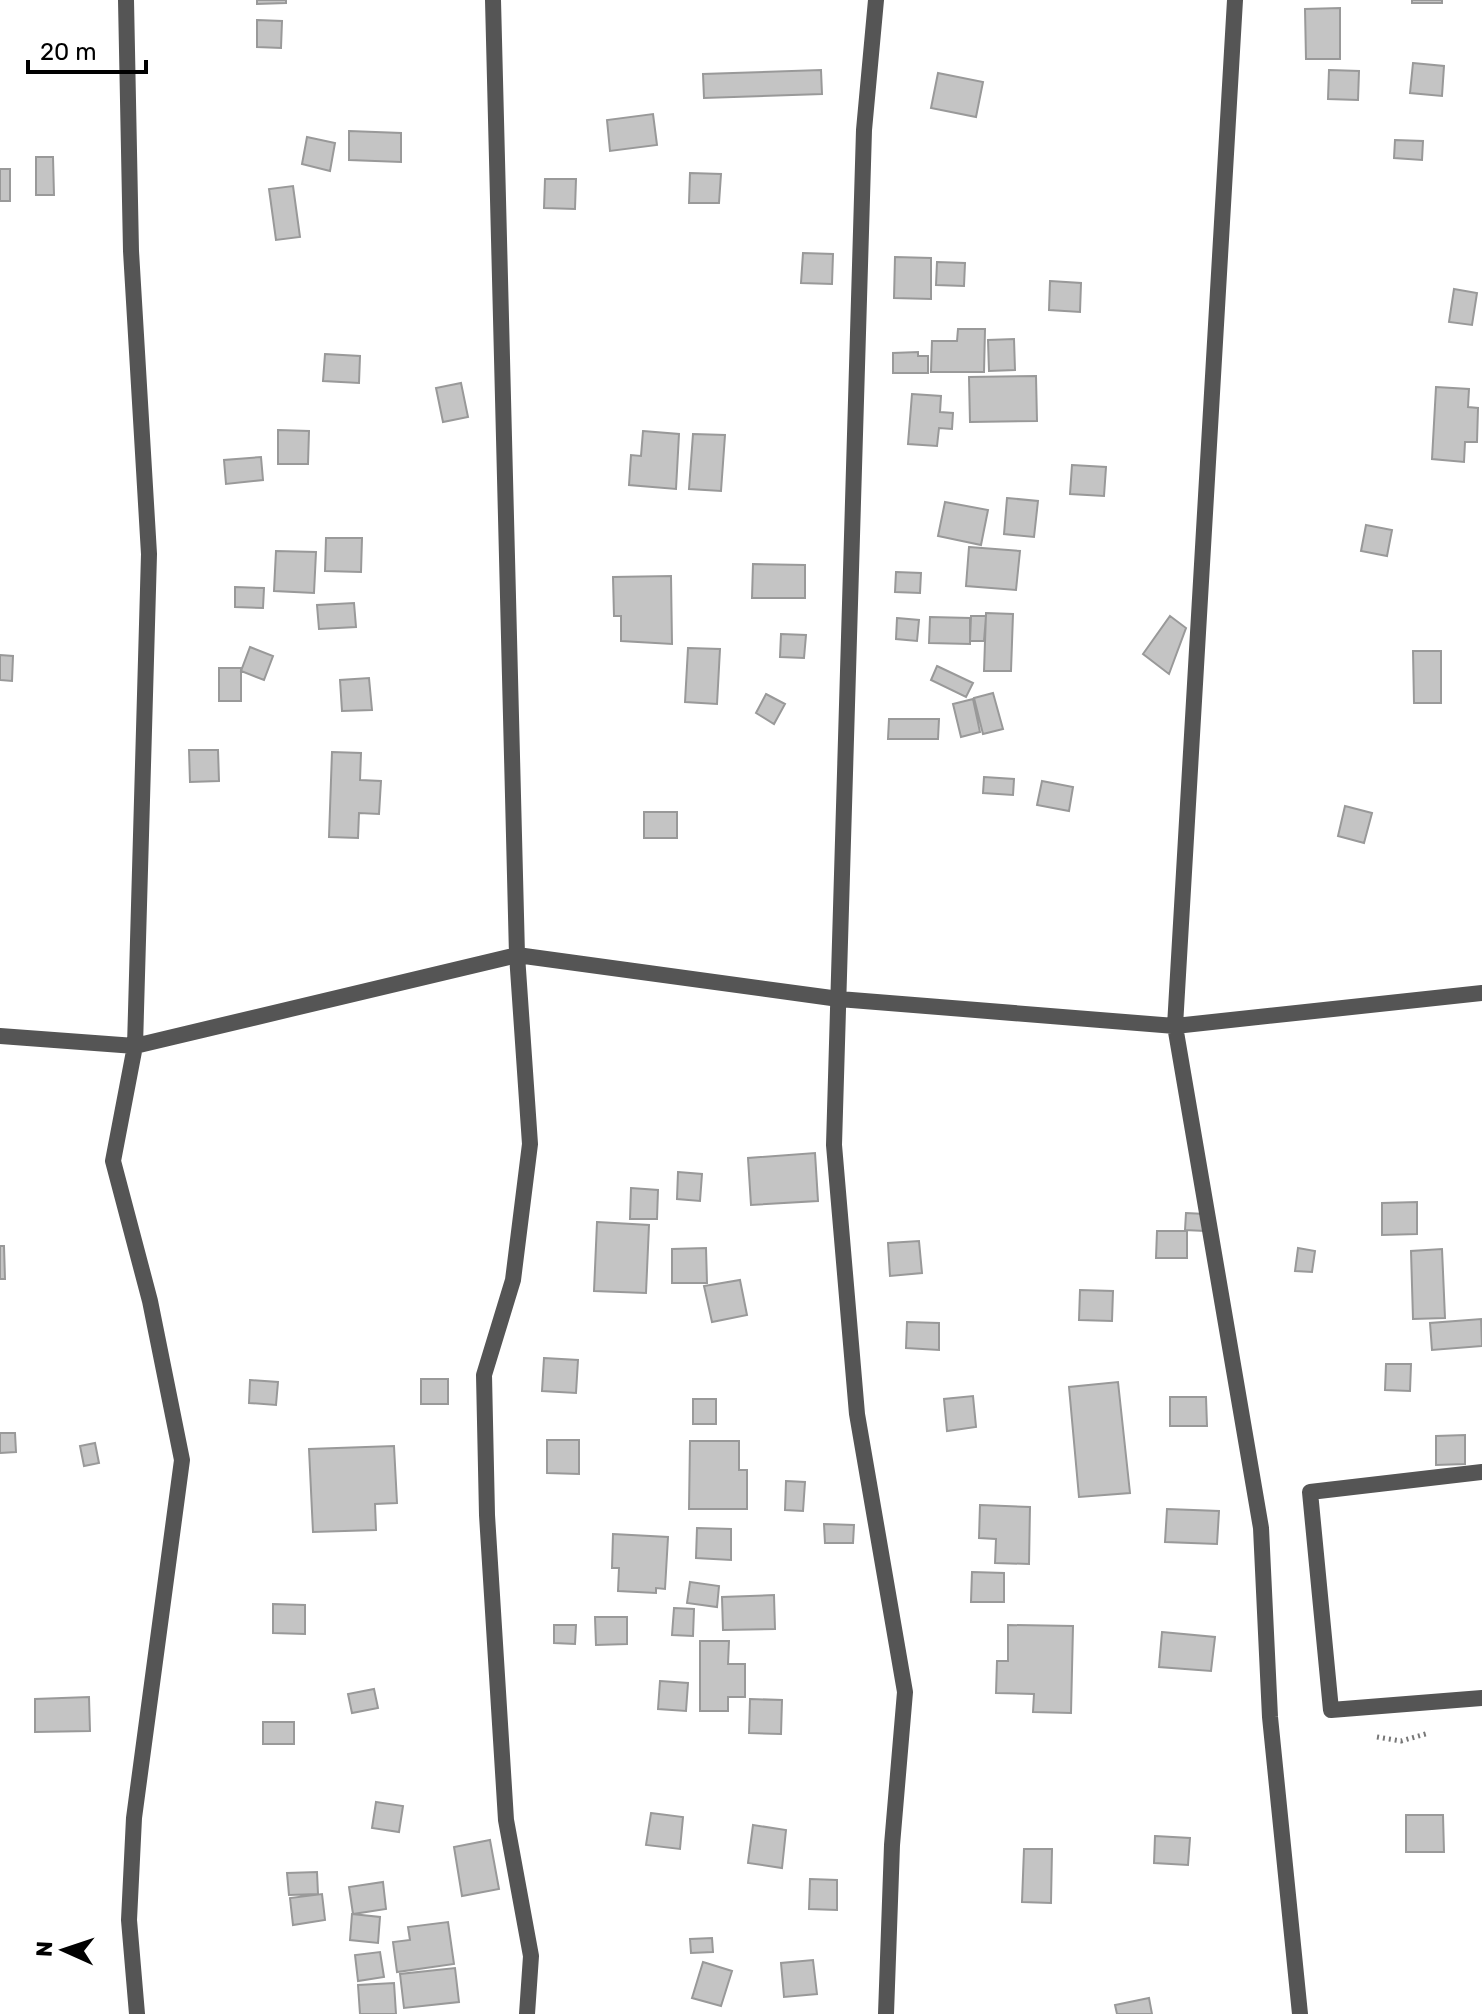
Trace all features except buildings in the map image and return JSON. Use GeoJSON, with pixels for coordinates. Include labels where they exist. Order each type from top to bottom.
{"type":"FeatureCollection","features":[{"type":"Feature","properties":{"kind":"street"},"geometry":{"type":"LineString","coordinates":[[126,0],[131,251],[149,554],[135,1046],[113,1161],[150,1301],[182,1460],[134,1818],[129,1920],[137,2014]]}},
{"type":"Feature","properties":{"kind":"street"},"geometry":{"type":"LineString","coordinates":[[493,0],[517,955],[530,1144],[513,1280],[484,1375],[487,1515],[503,1776],[506,1820],[531,1956],[527,2014]]}},
{"type":"Feature","properties":{"kind":"street"},"geometry":{"type":"LineString","coordinates":[[876,0],[862,177],[834,1145],[857,1414],[905,1692],[892,1845],[886,2014]]}},
{"type":"Feature","properties":{"kind":"street"},"geometry":{"type":"LineString","coordinates":[[1235,0],[1175,1026],[1261,1528],[1270,1717],[1300,2014]]}},
{"type":"Feature","properties":{"kind":"street"},"geometry":{"type":"LineString","coordinates":[[0,1036],[135,1046],[517,955],[839,999],[1175,1026],[1482,993]]}},
{"type":"Feature","properties":{"kind":"street"},"geometry":{"type":"LineString","coordinates":[[1482,1472],[1310,1492],[1331,1710],[1482,1698]]}}]}
